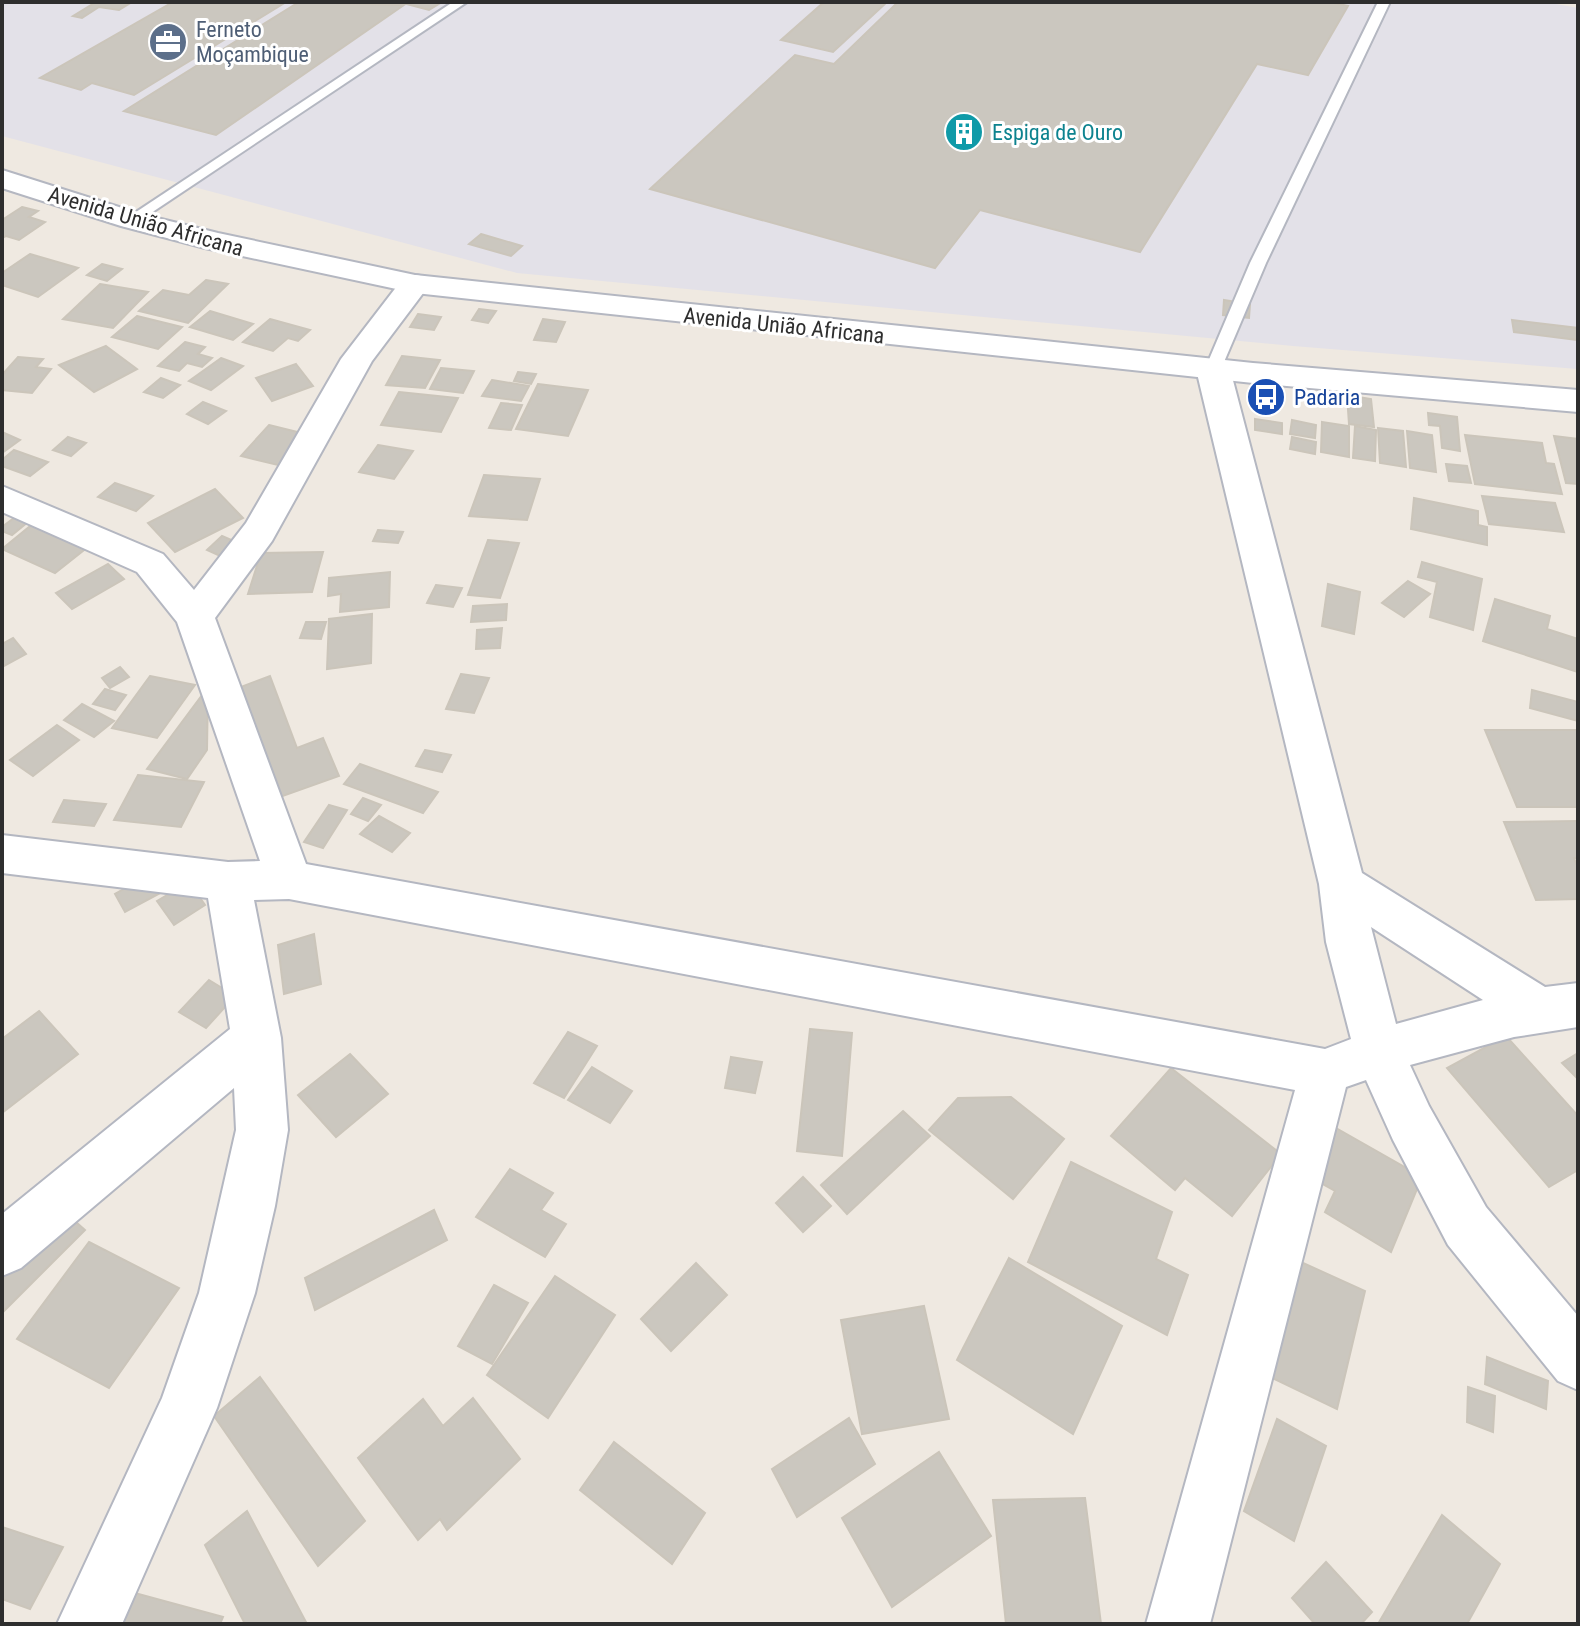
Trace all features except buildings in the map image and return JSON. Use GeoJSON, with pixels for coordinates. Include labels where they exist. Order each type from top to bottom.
{"type":"FeatureCollection","features":[{"type":"Feature","properties":{"kind":"street","name":"Avenida União Africana"},"geometry":{"type":"LineString","coordinates":[[2,179],[131,220],[261,252],[415,284],[1213,369],[1578,401]]}},
{"type":"Feature","properties":{"kind":"street"},"geometry":{"type":"LineString","coordinates":[[195,617],[259,532],[357,359],[415,284]]}},
{"type":"Feature","properties":{"kind":"street"},"geometry":{"type":"LineString","coordinates":[[1213,369],[1342,884],[1350,942],[1379,1052],[1411,1123],[1467,1226],[1578,1361]]}},
{"type":"Feature","properties":{"kind":"street"},"geometry":{"type":"LineString","coordinates":[[2,498],[150,563],[195,617],[289,880]]}},
{"type":"Feature","properties":{"kind":"street"},"geometry":{"type":"LineString","coordinates":[[2,854],[228,881],[289,880],[1325,1072],[1379,1052],[1558,1007]]}},
{"type":"Feature","properties":{"kind":"street"},"geometry":{"type":"LineString","coordinates":[[89,1624],[188,1408],[227,1293],[262,1130],[256,1038],[228,881]]}},
{"type":"Feature","properties":{"kind":"street"},"geometry":{"type":"LineString","coordinates":[[1342,884],[1558,1007]]}},
{"type":"Feature","properties":{"kind":"street"},"geometry":{"type":"LineString","coordinates":[[2,1249],[256,1038]]}},
{"type":"Feature","properties":{"kind":"street"},"geometry":{"type":"LineString","coordinates":[[1178,1624],[1325,1072]]}},
{"type":"Feature","properties":{"kind":"lane"},"geometry":{"type":"LineString","coordinates":[[131,220],[461,2]]}},
{"type":"Feature","properties":{"kind":"lane"},"geometry":{"type":"LineString","coordinates":[[1213,369],[1258,263],[1384,2]]}},
{"type":"Feature","properties":{"kind":"shaded area"},"geometry":{"type":"Polygon","coordinates":[[[2,2],[1545,2],[1578,8],[1578,369],[1293,346],[517,273],[2,136],[2,2]]]}},
{"type":"Feature","properties":{"kind":"place","name":"Ferneto Moçambique"},"geometry":{"type":"Point","coordinates":[168,42]}},
{"type":"Feature","properties":{"kind":"place","name":"Espiga de Ouro"},"geometry":{"type":"Point","coordinates":[964,132]}},
{"type":"Feature","properties":{"kind":"place","name":"Padaria"},"geometry":{"type":"Point","coordinates":[1266,397]}}]}
